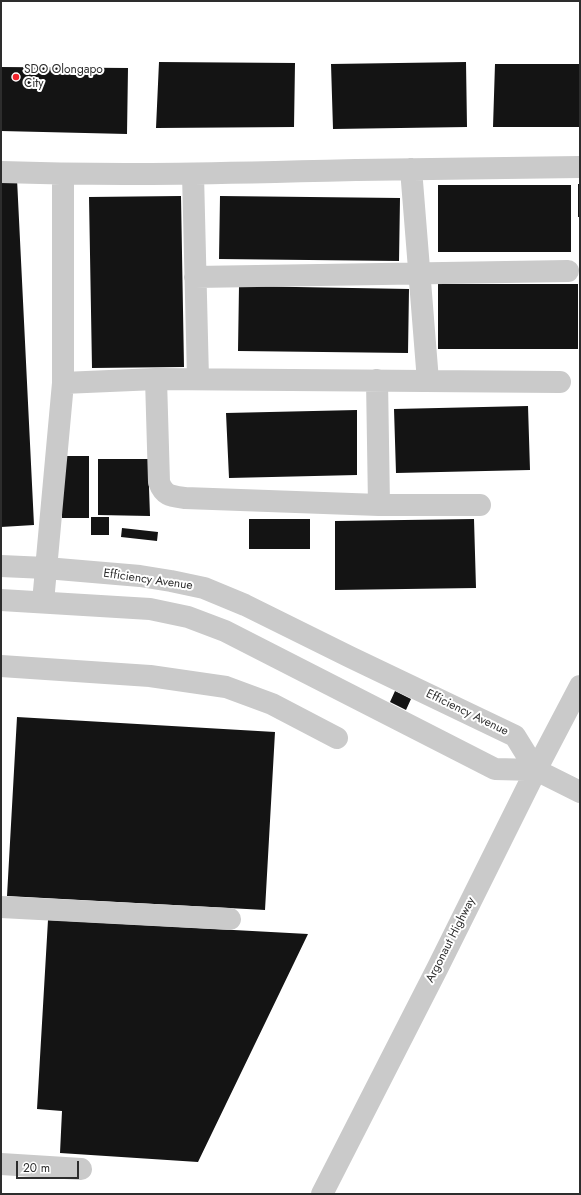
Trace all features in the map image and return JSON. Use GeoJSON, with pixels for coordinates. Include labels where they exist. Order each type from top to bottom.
{"type":"FeatureCollection","features":[{"type":"Feature","properties":{"kind":"street"},"geometry":{"type":"LineString","coordinates":[[1,172],[63,174],[193,174],[580,167]]}},
{"type":"Feature","properties":{"kind":"street"},"geometry":{"type":"LineString","coordinates":[[411,169],[428,381]]}},
{"type":"Feature","properties":{"kind":"street"},"geometry":{"type":"LineString","coordinates":[[43,602],[63,383],[63,174]]}},
{"type":"Feature","properties":{"kind":"street"},"geometry":{"type":"LineString","coordinates":[[193,174],[198,378]]}},
{"type":"Feature","properties":{"kind":"street"},"geometry":{"type":"LineString","coordinates":[[195,278],[568,271]]}},
{"type":"Feature","properties":{"kind":"street"},"geometry":{"type":"LineString","coordinates":[[63,383],[156,378],[560,382]]}},
{"type":"Feature","properties":{"kind":"street"},"geometry":{"type":"LineString","coordinates":[[156,378],[159,482],[162,489],[167,494],[174,497],[379,505],[480,504]]}},
{"type":"Feature","properties":{"kind":"street"},"geometry":{"type":"LineString","coordinates":[[377,380],[379,505]]}},
{"type":"Feature","properties":{"kind":"street","name":"Efficiency Avenue"},"geometry":{"type":"LineString","coordinates":[[1,566],[46,568],[140,576],[204,588],[245,604],[350,657],[515,736],[536,770]]}},
{"type":"Feature","properties":{"kind":"street"},"geometry":{"type":"LineString","coordinates":[[1,600],[150,609],[188,617],[225,631],[495,769],[536,770],[580,792]]}},
{"type":"Feature","properties":{"kind":"street"},"geometry":{"type":"LineString","coordinates":[[1,666],[150,676],[226,687],[272,704],[337,738]]}},
{"type":"Feature","properties":{"kind":"street","name":"Argonaut Highway"},"geometry":{"type":"LineString","coordinates":[[322,1194],[580,686]]}},
{"type":"Feature","properties":{"kind":"street"},"geometry":{"type":"LineString","coordinates":[[1,907],[230,919]]}},
{"type":"Feature","properties":{"kind":"street"},"geometry":{"type":"LineString","coordinates":[[1,1164],[81,1169]]}},
{"type":"Feature","properties":{"kind":"building"},"geometry":{"type":"Polygon","coordinates":[[[159,62],[295,63],[294,127],[156,128],[159,62]]]}},
{"type":"Feature","properties":{"kind":"building"},"geometry":{"type":"Polygon","coordinates":[[[466,62],[467,127],[333,129],[331,64],[466,62]]]}},
{"type":"Feature","properties":{"kind":"building"},"geometry":{"type":"Polygon","coordinates":[[[495,64],[580,64],[580,127],[493,127],[495,64]]]}},
{"type":"Feature","properties":{"kind":"building"},"geometry":{"type":"Polygon","coordinates":[[[1,67],[128,68],[127,134],[1,131],[1,67]]]}},
{"type":"Feature","properties":{"kind":"building"},"geometry":{"type":"Polygon","coordinates":[[[1,179],[17,179],[34,525],[1,527],[1,179]]]}},
{"type":"Feature","properties":{"kind":"building"},"geometry":{"type":"Polygon","coordinates":[[[578,184],[580,184],[580,217],[578,217],[578,184]]]}},
{"type":"Feature","properties":{"kind":"building"},"geometry":{"type":"Polygon","coordinates":[[[438,185],[571,185],[571,252],[438,252],[438,185]]]}},
{"type":"Feature","properties":{"kind":"building"},"geometry":{"type":"Polygon","coordinates":[[[181,196],[184,367],[92,368],[89,197],[181,196]]]}},
{"type":"Feature","properties":{"kind":"building"},"geometry":{"type":"Polygon","coordinates":[[[220,196],[400,198],[399,261],[219,259],[220,196]]]}},
{"type":"Feature","properties":{"kind":"building"},"geometry":{"type":"Polygon","coordinates":[[[438,284],[578,284],[578,349],[438,349],[438,284]]]}},
{"type":"Feature","properties":{"kind":"building"},"geometry":{"type":"Polygon","coordinates":[[[239,286],[409,289],[408,353],[238,351],[239,286]]]}},
{"type":"Feature","properties":{"kind":"building"},"geometry":{"type":"Polygon","coordinates":[[[528,406],[530,470],[396,473],[394,409],[528,406]]]}},
{"type":"Feature","properties":{"kind":"building"},"geometry":{"type":"Polygon","coordinates":[[[357,410],[357,475],[229,478],[226,413],[357,410]]]}},
{"type":"Feature","properties":{"kind":"building"},"geometry":{"type":"Polygon","coordinates":[[[62,456],[89,456],[89,518],[62,518],[62,456]]]}},
{"type":"Feature","properties":{"kind":"building"},"geometry":{"type":"Polygon","coordinates":[[[98,459],[148,459],[150,516],[98,515],[98,459]]]}},
{"type":"Feature","properties":{"kind":"building"},"geometry":{"type":"Polygon","coordinates":[[[91,517],[109,517],[109,535],[91,535],[91,517]]]}},
{"type":"Feature","properties":{"kind":"building"},"geometry":{"type":"Polygon","coordinates":[[[249,519],[310,519],[310,549],[249,549],[249,519]]]}},
{"type":"Feature","properties":{"kind":"building"},"geometry":{"type":"Polygon","coordinates":[[[474,519],[476,588],[335,590],[335,521],[474,519]]]}},
{"type":"Feature","properties":{"kind":"building"},"geometry":{"type":"Polygon","coordinates":[[[122,528],[158,532],[157,541],[121,537],[122,528]]]}},
{"type":"Feature","properties":{"kind":"building"},"geometry":{"type":"Polygon","coordinates":[[[395,691],[411,699],[406,710],[390,702],[395,691]]]}},
{"type":"Feature","properties":{"kind":"building"},"geometry":{"type":"Polygon","coordinates":[[[17,717],[275,732],[265,910],[7,896],[17,717]]]}},
{"type":"Feature","properties":{"kind":"building"},"geometry":{"type":"Polygon","coordinates":[[[48,920],[308,934],[198,1162],[60,1153],[62,1111],[37,1109],[48,920]]]}},
{"type":"Feature","properties":{"kind":"place","name":"SDO Olongapo City"},"geometry":{"type":"Point","coordinates":[16,77]}}]}
